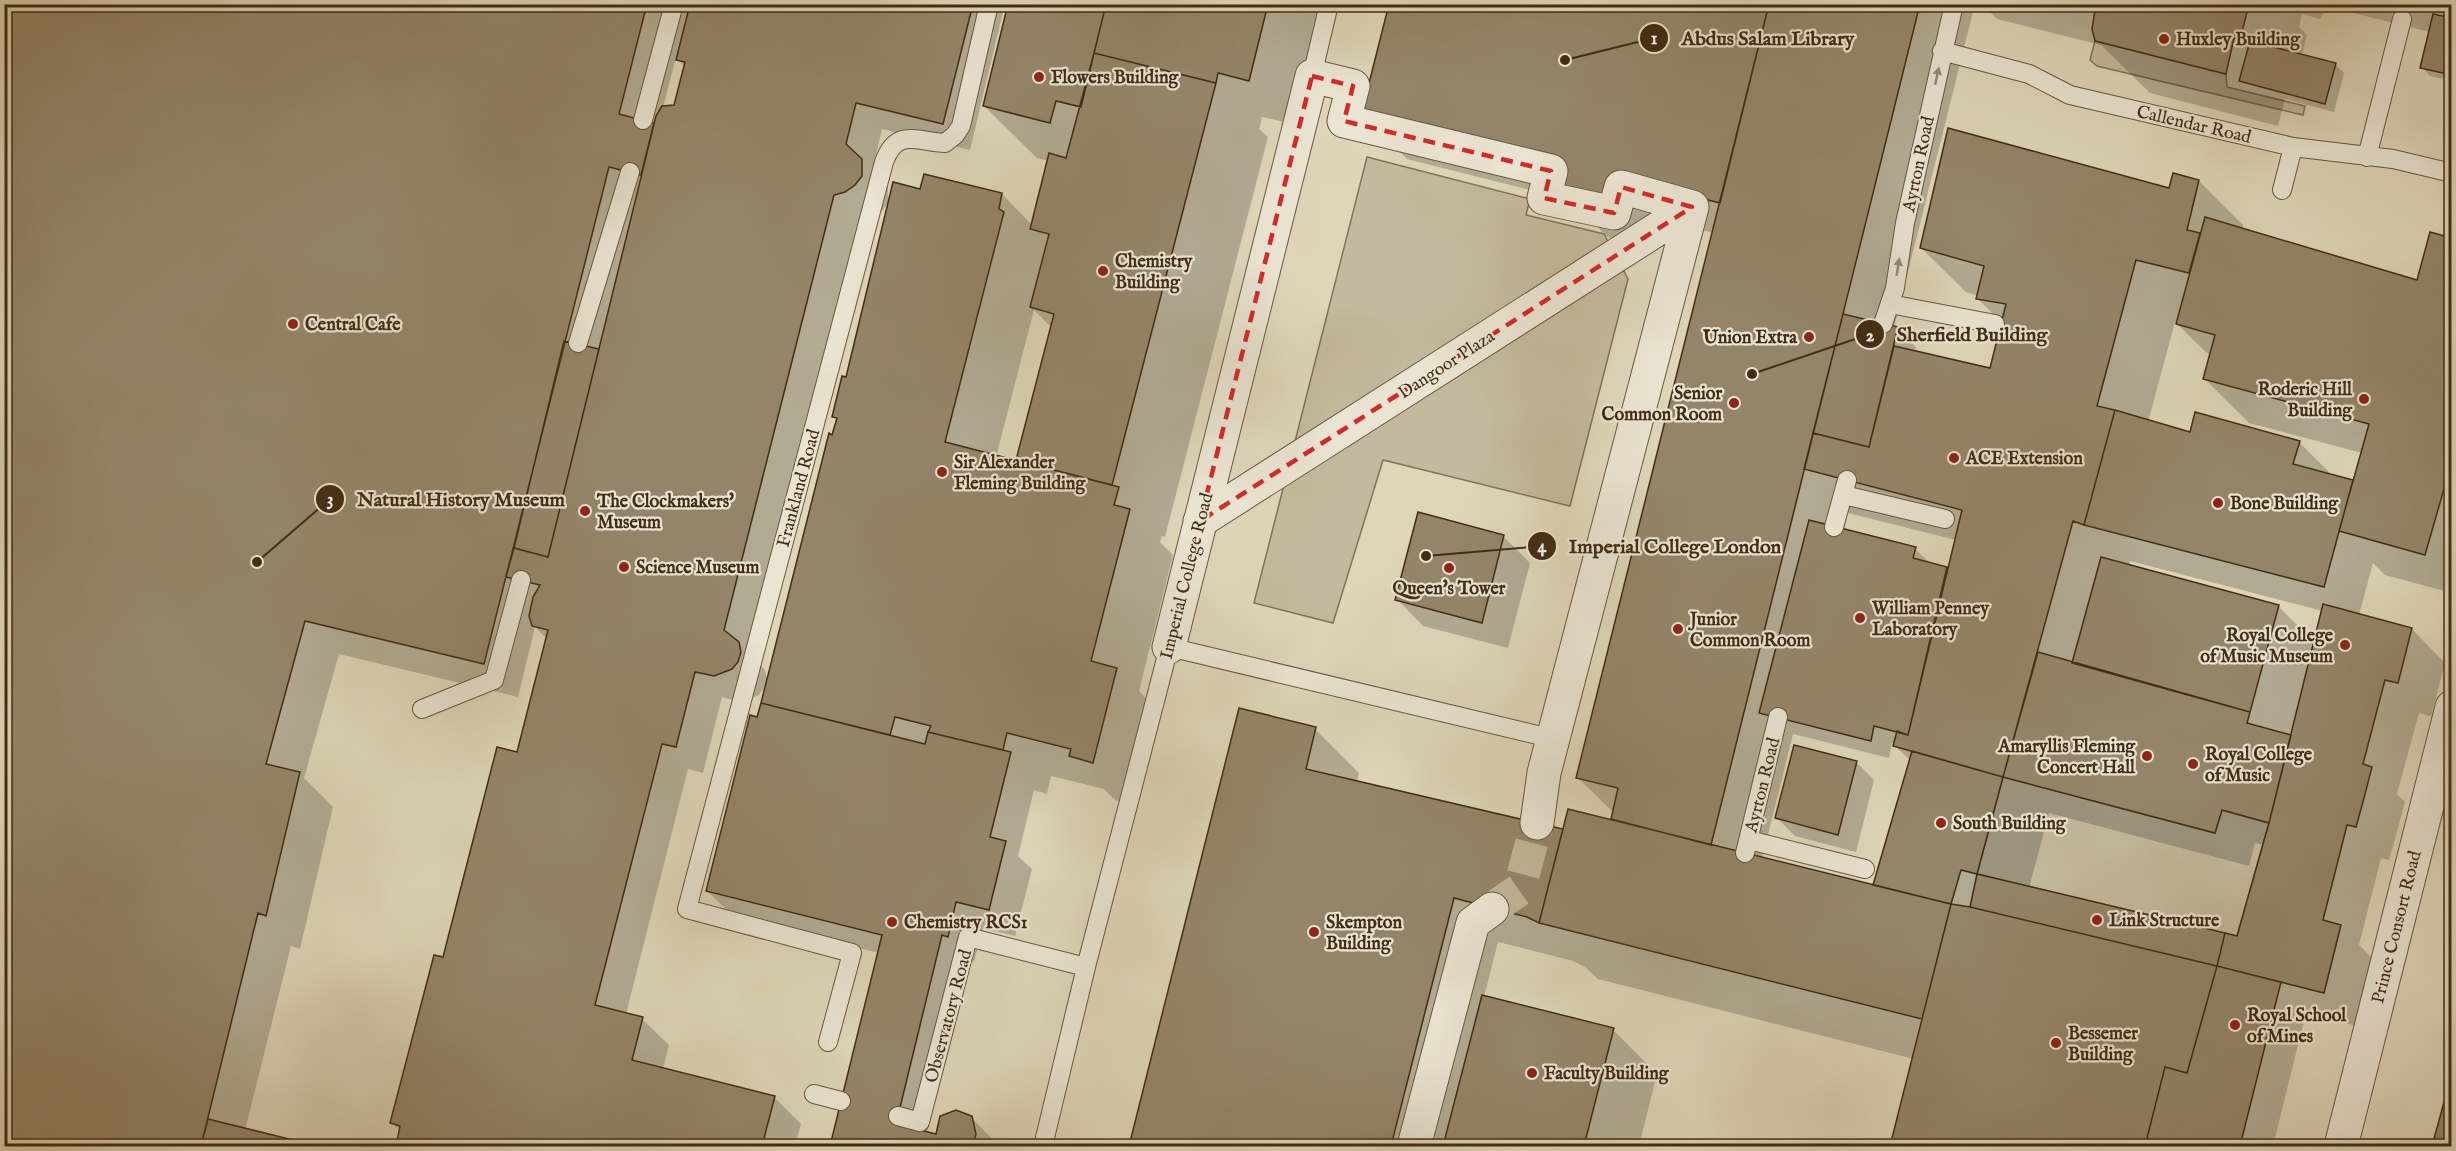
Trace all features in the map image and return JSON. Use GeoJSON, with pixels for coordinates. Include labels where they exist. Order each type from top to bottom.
{"type":"FeatureCollection","features":[{"type":"Feature","properties":{"kind":"street"},"geometry":{"type":"LineString","coordinates":[[1312,76],[1353,86],[1344,121],[1551,171],[1554,176],[1544,198],[1614,213],[1615,189],[1621,188],[1692,207],[1578,598],[1537,823]]}},
{"type":"Feature","properties":{"kind":"street","name":"Imperial College Road"},"geometry":{"type":"LineString","coordinates":[[1169,647],[1312,76]]}},
{"type":"Feature","properties":{"kind":"street","name":"Dangoor Plaza"},"geometry":{"type":"LineString","coordinates":[[1200,521],[1692,207]]}},
{"type":"Feature","properties":{"kind":"street","name":"Prince Consort Road"},"geometry":{"type":"LineString","coordinates":[[2341,1146],[2451,707]]}},
{"type":"Feature","properties":{"kind":"street"},"geometry":{"type":"LineString","coordinates":[[1414,1146],[1473,923],[1492,909]]}},
{"type":"Feature","properties":{"kind":"lane"},"geometry":{"type":"LineString","coordinates":[[643,120],[674,4]]}},
{"type":"Feature","properties":{"kind":"lane","name":"Frankland Road"},"geometry":{"type":"LineString","coordinates":[[828,1042],[852,953],[687,909],[889,147],[898,141],[908,139],[945,143],[955,135],[961,126],[989,4]]}},
{"type":"Feature","properties":{"kind":"lane","name":"Imperial College Road"},"geometry":{"type":"LineString","coordinates":[[1312,76],[1329,4]]}},
{"type":"Feature","properties":{"kind":"lane","name":"Ayrton Road"},"geometry":{"type":"LineString","coordinates":[[1883,324],[1890,304],[1905,224],[1954,4]]}},
{"type":"Feature","properties":{"kind":"lane"},"geometry":{"type":"LineString","coordinates":[[2367,157],[2402,19]]}},
{"type":"Feature","properties":{"kind":"lane","name":"Callendar Road"},"geometry":{"type":"LineString","coordinates":[[1942,51],[2029,74],[2070,95],[2293,147],[2393,159],[2451,173]]}},
{"type":"Feature","properties":{"kind":"lane"},"geometry":{"type":"LineString","coordinates":[[2282,190],[2293,147]]}},
{"type":"Feature","properties":{"kind":"lane"},"geometry":{"type":"LineString","coordinates":[[578,343],[630,172]]}},
{"type":"Feature","properties":{"kind":"lane"},"geometry":{"type":"LineString","coordinates":[[1890,304],[1995,324]]}},
{"type":"Feature","properties":{"kind":"lane"},"geometry":{"type":"LineString","coordinates":[[1834,527],[1846,487],[1945,519]]}},
{"type":"Feature","properties":{"kind":"lane"},"geometry":{"type":"LineString","coordinates":[[422,709],[494,680],[521,580]]}},
{"type":"Feature","properties":{"kind":"lane"},"geometry":{"type":"LineString","coordinates":[[1169,647],[1554,739]]}},
{"type":"Feature","properties":{"kind":"lane","name":"Imperial College Road"},"geometry":{"type":"LineString","coordinates":[[1043,1146],[1086,967],[1169,647]]}},
{"type":"Feature","properties":{"kind":"lane","name":"Ayrton Road"},"geometry":{"type":"LineString","coordinates":[[1778,717],[1747,846],[1865,868]]}},
{"type":"Feature","properties":{"kind":"lane","name":"Observatory Road"},"geometry":{"type":"LineString","coordinates":[[898,1116],[920,1122],[968,936],[1086,967]]}},
{"type":"Feature","properties":{"kind":"lane"},"geometry":{"type":"LineString","coordinates":[[814,1094],[840,1101]]}},
{"type":"Feature","properties":{"kind":"highlighted area"},"geometry":{"type":"Polygon","coordinates":[[[1312,76],[1353,86],[1344,121],[1551,171],[1544,198],[1614,213],[1621,187],[1692,207],[1200,521],[1312,76]]]}},
{"type":"Feature","properties":{"kind":"shaded area"},"geometry":{"type":"Polygon","coordinates":[[[2095,41],[2226,74],[2227,87],[2305,106],[2303,115],[2097,66],[2090,60],[2095,41]]]}},
{"type":"Feature","properties":{"kind":"shaded area"},"geometry":{"type":"Polygon","coordinates":[[[1367,157],[1530,199],[1526,215],[1604,234],[1628,279],[1570,506],[1383,460],[1333,623],[1254,603],[1367,157]]]}},
{"type":"Feature","properties":{"kind":"shaded area"},"geometry":{"type":"Polygon","coordinates":[[[2003,777],[2215,833],[2222,810],[2269,823],[2237,936],[1977,874],[2003,777]]]}},
{"type":"Feature","properties":{"kind":"building"},"geometry":{"type":"Polygon","coordinates":[[[4,4],[647,4],[619,114],[654,123],[641,175],[609,167],[484,664],[305,621],[266,764],[300,772],[266,916],[258,913],[201,1146],[4,1146],[4,4]]]}},
{"type":"Feature","properties":{"kind":"building","name":"Science Museum"},"geometry":{"type":"Polygon","coordinates":[[[690,4],[973,4],[943,124],[856,103],[846,144],[862,159],[862,176],[845,192],[834,195],[724,630],[739,642],[741,652],[738,662],[732,669],[714,676],[695,672],[676,747],[662,744],[595,1005],[643,1017],[632,1060],[775,1096],[762,1146],[396,1146],[400,1126],[390,1123],[434,955],[443,957],[497,747],[517,752],[548,630],[532,626],[529,616],[533,597],[540,585],[506,577],[514,548],[548,557],[656,116],[662,106],[674,105],[685,62],[676,60],[690,4]]]}},
{"type":"Feature","properties":{"kind":"building","name":"Flowers Building"},"geometry":{"type":"Polygon","coordinates":[[[1008,4],[1106,4],[1081,107],[1056,101],[1050,123],[983,106],[1008,4]]]}},
{"type":"Feature","properties":{"kind":"building"},"geometry":{"type":"Polygon","coordinates":[[[1106,4],[1268,4],[1249,81],[1218,73],[1216,83],[1094,53],[1106,4]]]}},
{"type":"Feature","properties":{"kind":"building"},"geometry":{"type":"Polygon","coordinates":[[[1389,4],[1769,4],[1720,203],[1612,176],[1605,201],[1361,115],[1389,4]]]}},
{"type":"Feature","properties":{"kind":"building"},"geometry":{"type":"Polygon","coordinates":[[[1769,4],[1920,4],[1711,845],[1611,819],[1618,788],[1576,778],[1769,4]]]}},
{"type":"Feature","properties":{"kind":"building","name":"Huxley Building"},"geometry":{"type":"Polygon","coordinates":[[[2096,4],[2249,4],[2240,40],[2234,38],[2226,74],[2095,41],[2092,29],[2096,4]]]}},
{"type":"Feature","properties":{"kind":"building"},"geometry":{"type":"Polygon","coordinates":[[[2433,14],[2452,18],[2452,75],[2420,68],[2433,14]]]}},
{"type":"Feature","properties":{"kind":"building"},"geometry":{"type":"Polygon","coordinates":[[[2250,41],[2336,63],[2325,104],[2239,81],[2250,41]]]}},
{"type":"Feature","properties":{"kind":"building","name":"Chemistry Building"},"geometry":{"type":"Polygon","coordinates":[[[1094,53],[1216,83],[1112,485],[1016,460],[1054,314],[1030,307],[1049,234],[1030,229],[1049,153],[1066,158],[1094,53]]]}},
{"type":"Feature","properties":{"kind":"building","name":"ACE Extension"},"geometry":{"type":"Polygon","coordinates":[[[1948,128],[2169,188],[2173,173],[2199,180],[2187,230],[2200,233],[2189,273],[2136,260],[2097,406],[2115,410],[2084,525],[2073,521],[2003,777],[1893,746],[1897,731],[1908,735],[1962,510],[1804,469],[1813,433],[1869,447],[1894,346],[1990,368],[2006,304],[1976,299],[1984,266],[1920,248],[1948,128]]]}},
{"type":"Feature","properties":{"kind":"building","name":"Sir Alexander Fleming Building"},"geometry":{"type":"Polygon","coordinates":[[[924,174],[1002,193],[999,209],[1004,212],[945,442],[1119,487],[1114,505],[1130,509],[1091,661],[1117,668],[1093,763],[1069,756],[1071,749],[1007,733],[1003,750],[928,732],[931,726],[895,717],[890,735],[761,703],[829,433],[832,435],[837,418],[832,417],[842,376],[846,377],[893,182],[920,189],[924,174]]]}},
{"type":"Feature","properties":{"kind":"building","name":"Roderic Hill Building"},"geometry":{"type":"Polygon","coordinates":[[[2205,217],[2417,280],[2430,232],[2452,238],[2452,461],[2425,555],[2339,531],[2369,424],[2203,379],[2215,335],[2176,324],[2205,217]]]}},
{"type":"Feature","properties":{"kind":"building"},"geometry":{"type":"Polygon","coordinates":[[[1843,314],[1898,327],[1869,447],[1813,433],[1843,314]]]}},
{"type":"Feature","properties":{"kind":"building"},"geometry":{"type":"Polygon","coordinates":[[[564,341],[599,349],[548,557],[514,548],[564,341]]]}},
{"type":"Feature","properties":{"kind":"building","name":"Bone Building"},"geometry":{"type":"Polygon","coordinates":[[[2115,410],[2190,432],[2195,412],[2300,441],[2293,464],[2353,480],[2324,587],[2084,525],[2115,410]]]}},
{"type":"Feature","properties":{"kind":"building","name":"Queen's Tower"},"geometry":{"type":"Polygon","coordinates":[[[1418,512],[1504,535],[1482,623],[1395,600],[1418,512]]]}},
{"type":"Feature","properties":{"kind":"building","name":"William Penney Laboratory"},"geometry":{"type":"Polygon","coordinates":[[[1809,520],[1916,547],[1913,558],[1947,567],[1908,735],[1874,726],[1871,741],[1759,713],[1809,520]]]}},
{"type":"Feature","properties":{"kind":"building"},"geometry":{"type":"Polygon","coordinates":[[[2101,557],[2279,605],[2250,712],[2072,663],[2101,557]]]}},
{"type":"Feature","properties":{"kind":"building","name":"Royal College of Music"},"geometry":{"type":"Polygon","coordinates":[[[2323,604],[2412,628],[2398,683],[2385,680],[2363,764],[2372,767],[2364,798],[2356,827],[2347,825],[2323,920],[2341,925],[2324,993],[2217,966],[2225,933],[2237,936],[2269,823],[2323,604]]]}},
{"type":"Feature","properties":{"kind":"building","name":"Amaryllis Fleming Concert Hall"},"geometry":{"type":"Polygon","coordinates":[[[2038,652],[2250,712],[2247,723],[2291,735],[2269,823],[2222,810],[2215,833],[2003,777],[2038,652]]]}},
{"type":"Feature","properties":{"kind":"building","name":"Chemistry RCS1"},"geometry":{"type":"Polygon","coordinates":[[[761,703],[925,744],[928,732],[1011,752],[990,837],[1006,841],[989,910],[956,902],[948,937],[942,935],[896,1124],[936,1134],[940,1116],[956,1110],[972,1116],[976,1134],[973,1146],[830,1146],[882,935],[706,891],[750,715],[757,717],[761,703]]]}},
{"type":"Feature","properties":{"kind":"building","name":"Skempton Building"},"geometry":{"type":"Polygon","coordinates":[[[1239,708],[1316,727],[1306,769],[1563,829],[1539,923],[1527,917],[1454,898],[1391,1146],[1129,1146],[1239,708]]]}},
{"type":"Feature","properties":{"kind":"building"},"geometry":{"type":"Polygon","coordinates":[[[1794,745],[1857,761],[1838,835],[1775,818],[1794,745]]]}},
{"type":"Feature","properties":{"kind":"building","name":"South Building"},"geometry":{"type":"Polygon","coordinates":[[[1912,751],[2003,777],[1977,874],[1961,870],[1951,904],[1873,885],[1912,751]]]}},
{"type":"Feature","properties":{"kind":"building"},"geometry":{"type":"Polygon","coordinates":[[[1568,809],[1951,904],[1922,1019],[1539,923],[1568,809]]]}},
{"type":"Feature","properties":{"kind":"building","name":"Link Structure"},"geometry":{"type":"Polygon","coordinates":[[[1977,874],[2225,933],[2217,966],[1970,907],[1977,874]]]}},
{"type":"Feature","properties":{"kind":"building","name":"Bessemer Building"},"geometry":{"type":"Polygon","coordinates":[[[1951,904],[2217,966],[2187,1073],[2165,1067],[2145,1146],[1890,1146],[1951,904]]]}},
{"type":"Feature","properties":{"kind":"building","name":"Royal School of Mines"},"geometry":{"type":"Polygon","coordinates":[[[2217,966],[2281,982],[2240,1146],[2145,1146],[2165,1067],[2187,1073],[2217,966]]]}},
{"type":"Feature","properties":{"kind":"building","name":"Faculty Building"},"geometry":{"type":"Polygon","coordinates":[[[1482,995],[1614,1028],[1584,1146],[1443,1146],[1482,995]]]}},
{"type":"Feature","properties":{"kind":"building"},"geometry":{"type":"Polygon","coordinates":[[[2452,1073],[2452,1146],[2432,1146],[2452,1073]]]}},
{"type":"Feature","properties":{"kind":"building"},"geometry":{"type":"Polygon","coordinates":[[[208,1119],[309,1144],[318,1146],[201,1146],[208,1119]]]}},
{"type":"Feature","properties":{"kind":"tunnel"},"geometry":{"type":"LineString","coordinates":[[1492,909],[1519,890],[1537,823]]}},
{"type":"Feature","properties":{"kind":"place","name":"Huxley Building"},"geometry":{"type":"Point","coordinates":[2164,39]}},
{"type":"Feature","properties":{"kind":"place","name":"Abdus Salam Library"},"geometry":{"type":"Point","coordinates":[1565,60]}},
{"type":"Feature","properties":{"kind":"place","name":"Flowers Building"},"geometry":{"type":"Point","coordinates":[1039,77]}},
{"type":"Feature","properties":{"kind":"place","name":"Chemistry Building"},"geometry":{"type":"Point","coordinates":[1103,271]}},
{"type":"Feature","properties":{"kind":"place","name":"Central Cafe"},"geometry":{"type":"Point","coordinates":[293,324]}},
{"type":"Feature","properties":{"kind":"place","name":"Union Extra"},"geometry":{"type":"Point","coordinates":[1809,337]}},
{"type":"Feature","properties":{"kind":"place","name":"Sherfield Building"},"geometry":{"type":"Point","coordinates":[1752,374]}},
{"type":"Feature","properties":{"kind":"place","name":"Roderic Hill Building"},"geometry":{"type":"Point","coordinates":[2364,399]}},
{"type":"Feature","properties":{"kind":"place","name":"Senior Common Room"},"geometry":{"type":"Point","coordinates":[1734,403]}},
{"type":"Feature","properties":{"kind":"place","name":"ACE Extension"},"geometry":{"type":"Point","coordinates":[1954,458]}},
{"type":"Feature","properties":{"kind":"place","name":"Sir Alexander Fleming Building"},"geometry":{"type":"Point","coordinates":[942,472]}},
{"type":"Feature","properties":{"kind":"place","name":"Bone Building"},"geometry":{"type":"Point","coordinates":[2218,503]}},
{"type":"Feature","properties":{"kind":"place","name":"The Clockmakers' Museum"},"geometry":{"type":"Point","coordinates":[585,511]}},
{"type":"Feature","properties":{"kind":"place","name":"Imperial College London"},"geometry":{"type":"Point","coordinates":[1426,556]}},
{"type":"Feature","properties":{"kind":"place","name":"Natural History Museum"},"geometry":{"type":"Point","coordinates":[257,562]}},
{"type":"Feature","properties":{"kind":"place","name":"Science Museum"},"geometry":{"type":"Point","coordinates":[624,567]}},
{"type":"Feature","properties":{"kind":"place","name":"Queen's Tower"},"geometry":{"type":"Point","coordinates":[1449,568]}},
{"type":"Feature","properties":{"kind":"place","name":"William Penney Laboratory"},"geometry":{"type":"Point","coordinates":[1860,618]}},
{"type":"Feature","properties":{"kind":"place","name":"Junior Common Room"},"geometry":{"type":"Point","coordinates":[1678,629]}},
{"type":"Feature","properties":{"kind":"place","name":"Royal College of Music Museum"},"geometry":{"type":"Point","coordinates":[2345,645]}},
{"type":"Feature","properties":{"kind":"place","name":"Amaryllis Fleming Concert Hall"},"geometry":{"type":"Point","coordinates":[2147,756]}},
{"type":"Feature","properties":{"kind":"place","name":"Royal College of Music"},"geometry":{"type":"Point","coordinates":[2193,764]}},
{"type":"Feature","properties":{"kind":"place","name":"South Building"},"geometry":{"type":"Point","coordinates":[1941,823]}},
{"type":"Feature","properties":{"kind":"place","name":"Link Structure"},"geometry":{"type":"Point","coordinates":[2097,920]}},
{"type":"Feature","properties":{"kind":"place","name":"Chemistry RCS1"},"geometry":{"type":"Point","coordinates":[892,922]}},
{"type":"Feature","properties":{"kind":"place","name":"Skempton Building"},"geometry":{"type":"Point","coordinates":[1314,932]}},
{"type":"Feature","properties":{"kind":"place","name":"Royal School of Mines"},"geometry":{"type":"Point","coordinates":[2235,1025]}},
{"type":"Feature","properties":{"kind":"place","name":"Bessemer Building"},"geometry":{"type":"Point","coordinates":[2056,1043]}},
{"type":"Feature","properties":{"kind":"place","name":"Faculty Building"},"geometry":{"type":"Point","coordinates":[1532,1073]}}]}
